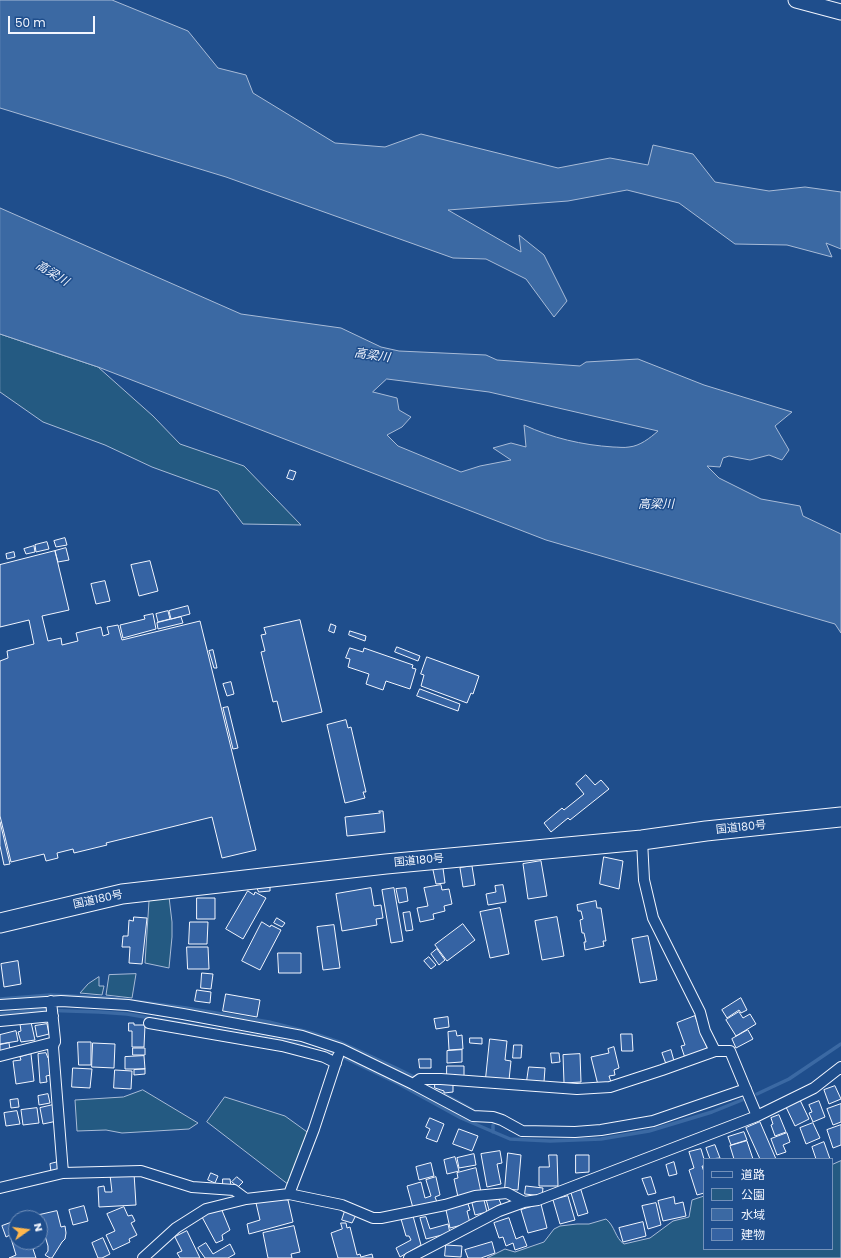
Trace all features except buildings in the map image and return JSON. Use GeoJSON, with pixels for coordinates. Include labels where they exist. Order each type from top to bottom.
{"type":"FeatureCollection","features":[{"type":"Feature","properties":{"kind":"highway","name":"国道180号"},"geometry":{"type":"LineString","coordinates":[[0,923],[122,894],[370,866],[642,840],[841,817]]}},
{"type":"Feature","properties":{"kind":"main road"},"geometry":{"type":"LineString","coordinates":[[796,0],[841,12]]}},
{"type":"Feature","properties":{"kind":"street"},"geometry":{"type":"LineString","coordinates":[[642,840],[644,880],[653,918],[700,1012],[705,1031],[715,1051]]}},
{"type":"Feature","properties":{"kind":"street"},"geometry":{"type":"LineString","coordinates":[[0,1021],[84,1002],[128,1005],[302,1036],[338,1056],[416,1082],[473,1116],[494,1117],[522,1130],[575,1132],[601,1130],[653,1121],[746,1089]]}},
{"type":"Feature","properties":{"kind":"street"},"geometry":{"type":"LineString","coordinates":[[0,1005],[52,1009]]}},
{"type":"Feature","properties":{"kind":"street"},"geometry":{"type":"LineString","coordinates":[[52,1009],[55,1042],[53,1047],[63,1173]]}},
{"type":"Feature","properties":{"kind":"street"},"geometry":{"type":"LineString","coordinates":[[148,1023],[282,1046],[324,1057],[338,1056]]}},
{"type":"Feature","properties":{"kind":"street"},"geometry":{"type":"LineString","coordinates":[[0,1056],[55,1042]]}},
{"type":"Feature","properties":{"kind":"street"},"geometry":{"type":"LineString","coordinates":[[416,1082],[441,1079],[577,1089],[610,1087],[715,1051],[730,1051],[757,1116]]}},
{"type":"Feature","properties":{"kind":"street"},"geometry":{"type":"LineString","coordinates":[[289,1194],[314,1129],[338,1056]]}},
{"type":"Feature","properties":{"kind":"street"},"geometry":{"type":"LineString","coordinates":[[409,1258],[499,1211],[524,1202],[538,1200],[757,1116],[814,1088],[841,1068]]}},
{"type":"Feature","properties":{"kind":"street"},"geometry":{"type":"LineString","coordinates":[[0,1188],[63,1173],[141,1171],[192,1187],[234,1190],[246,1199]]}},
{"type":"Feature","properties":{"kind":"street"},"geometry":{"type":"LineString","coordinates":[[143,1258],[176,1228],[206,1209],[246,1199],[289,1194],[342,1205],[373,1218],[381,1218],[445,1205],[475,1196],[507,1193],[524,1202]]}},
{"type":"Feature","properties":{"kind":"green space"},"geometry":{"type":"Polygon","coordinates":[[[0,334],[98,367],[153,416],[180,444],[244,466],[301,525],[243,524],[218,491],[152,467],[105,445],[43,422],[0,392],[0,334]]]}},
{"type":"Feature","properties":{"kind":"green space"},"geometry":{"type":"Polygon","coordinates":[[[169,897],[172,937],[169,968],[145,963],[149,901],[169,897]]]}},
{"type":"Feature","properties":{"kind":"green space"},"geometry":{"type":"Polygon","coordinates":[[[136,974],[132,998],[106,995],[109,975],[136,974]]]}},
{"type":"Feature","properties":{"kind":"green space"},"geometry":{"type":"Polygon","coordinates":[[[99,977],[99,986],[104,986],[102,995],[80,993],[88,984],[99,977]]]}},
{"type":"Feature","properties":{"kind":"green space"},"geometry":{"type":"Polygon","coordinates":[[[143,1090],[198,1123],[189,1129],[122,1133],[106,1130],[77,1131],[75,1100],[123,1097],[143,1090]]]}},
{"type":"Feature","properties":{"kind":"green space"},"geometry":{"type":"Polygon","coordinates":[[[225,1097],[285,1116],[310,1134],[289,1185],[207,1122],[225,1097]]]}},
{"type":"Feature","properties":{"kind":"green space"},"geometry":{"type":"Polygon","coordinates":[[[841,1161],[841,1258],[487,1258],[505,1249],[515,1252],[544,1242],[554,1229],[560,1226],[589,1224],[606,1219],[624,1244],[650,1238],[673,1221],[689,1217],[692,1200],[703,1196],[703,1250],[833,1250],[833,1165],[841,1161]]]}},
{"type":"Feature","properties":{"kind":"water"},"geometry":{"type":"Polygon","coordinates":[[[0,0],[112,0],[188,31],[218,68],[246,75],[253,93],[335,143],[385,147],[421,134],[558,168],[610,158],[648,165],[653,145],[693,154],[715,182],[769,191],[805,187],[841,192],[841,249],[826,243],[832,257],[787,245],[735,244],[679,203],[627,190],[568,201],[448,210],[521,252],[519,235],[544,255],[567,301],[554,317],[526,279],[486,259],[453,258],[226,177],[0,108],[0,0]]]}},
{"type":"Feature","properties":{"kind":"water","name":"高梁川"},"geometry":{"type":"Polygon","coordinates":[[[0,208],[241,314],[341,328],[381,347],[399,351],[486,355],[497,360],[580,366],[586,362],[638,359],[704,385],[792,412],[775,426],[789,450],[782,460],[769,455],[750,460],[729,456],[723,458],[720,467],[707,466],[719,478],[761,499],[800,506],[803,516],[841,534],[841,633],[835,624],[546,540],[98,367],[0,334],[0,208]],[[387,379],[373,392],[397,398],[399,410],[411,417],[402,427],[387,435],[398,446],[461,472],[480,466],[511,460],[493,448],[511,443],[526,447],[524,425],[545,434],[567,440],[590,445],[621,447],[637,445],[658,431],[489,392],[387,379]]]}},
{"type":"Feature","properties":{"kind":"waterway"},"geometry":{"type":"LineString","coordinates":[[0,999],[50,995],[111,998],[186,1008],[269,1022],[312,1033],[342,1043],[418,1079]]}},
{"type":"Feature","properties":{"kind":"waterway"},"geometry":{"type":"LineString","coordinates":[[0,1014],[39,1010],[127,1014],[290,1042],[309,1048]]}},
{"type":"Feature","properties":{"kind":"waterway"},"geometry":{"type":"LineString","coordinates":[[757,1094],[789,1079],[841,1044]]}},
{"type":"Feature","properties":{"kind":"waterway"},"geometry":{"type":"LineString","coordinates":[[325,1052],[343,1057],[399,1084],[461,1118],[510,1139],[550,1141],[601,1139],[649,1131],[712,1112],[742,1100]]}},
{"type":"Feature","properties":{"kind":"waterway"},"geometry":{"type":"LineString","coordinates":[[423,1083],[473,1110]]}},
{"type":"Feature","properties":{"kind":"waterway"},"geometry":{"type":"LineString","coordinates":[[493,1125],[493,1132]]}}]}
